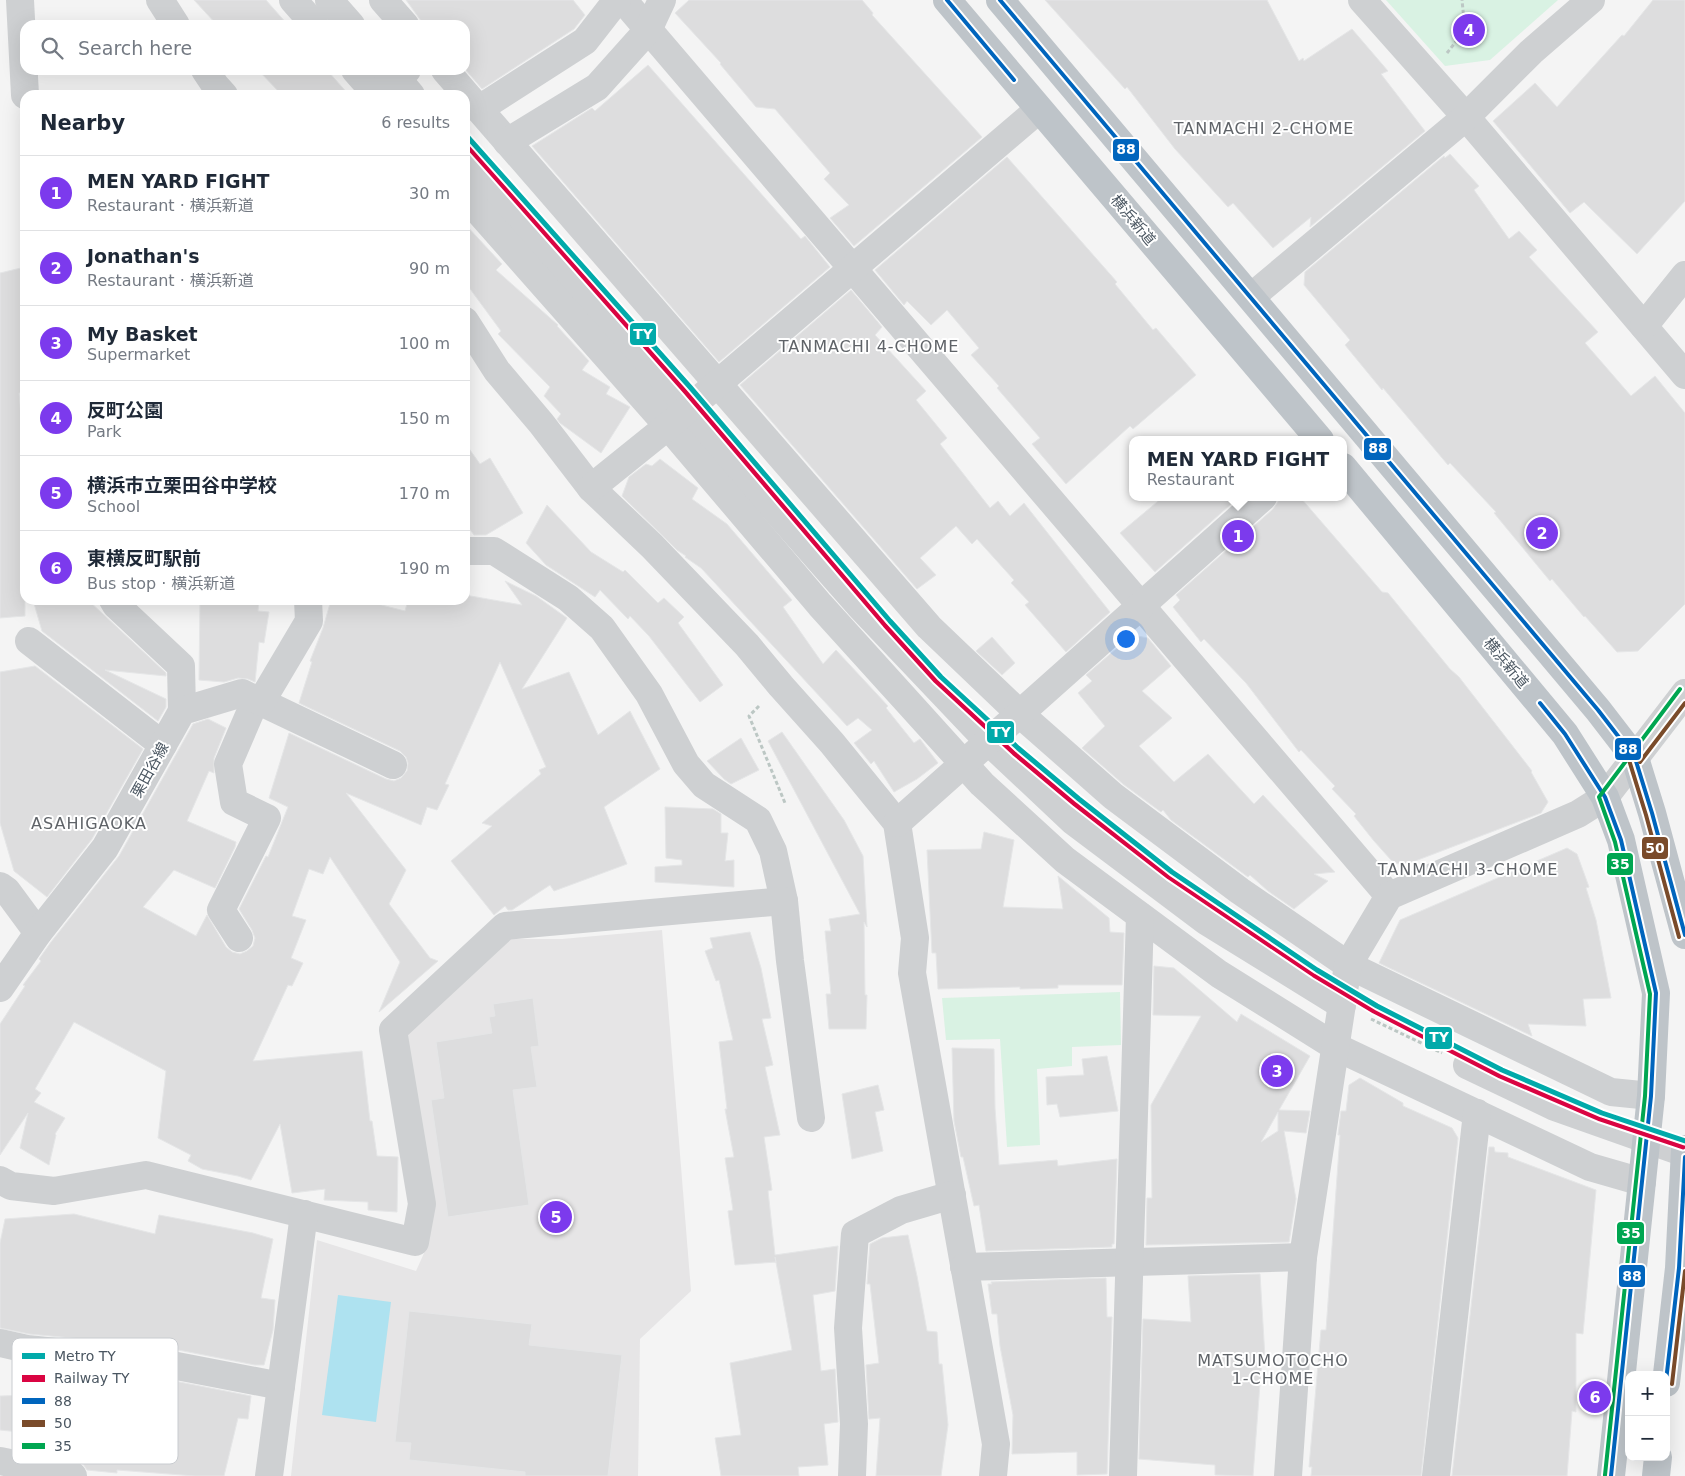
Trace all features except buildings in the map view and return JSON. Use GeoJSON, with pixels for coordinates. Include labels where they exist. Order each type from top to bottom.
{"type":"FeatureCollection","features":[{"type":"Feature","properties":{"kind":"highway"},"geometry":{"type":"LineString","coordinates":[[1000,0],[1598,710],[1635,758],[1685,935]]}},
{"type":"Feature","properties":{"kind":"highway","name":"横浜新道"},"geometry":{"type":"LineString","coordinates":[[954,2],[1038,110],[1317,436]]}},
{"type":"Feature","properties":{"kind":"highway","name":"横浜新道"},"geometry":{"type":"LineString","coordinates":[[1347,472],[1565,734],[1605,797],[1621,840],[1656,993],[1651,1096],[1610,1476]]}},
{"type":"Feature","properties":{"kind":"highway"},"geometry":{"type":"LineString","coordinates":[[1668,1371],[1682,1269],[1685,1151]]}},
{"type":"Feature","properties":{"kind":"highway"},"geometry":{"type":"LineString","coordinates":[[1656,1476],[1658,1461]]}},
{"type":"Feature","properties":{"kind":"street"},"geometry":{"type":"LineString","coordinates":[[20,0],[21,20]]}},
{"type":"Feature","properties":{"kind":"street"},"geometry":{"type":"LineString","coordinates":[[160,0],[173,20]]}},
{"type":"Feature","properties":{"kind":"street"},"geometry":{"type":"LineString","coordinates":[[293,0],[311,20]]}},
{"type":"Feature","properties":{"kind":"street"},"geometry":{"type":"LineString","coordinates":[[329,0],[347,20]]}},
{"type":"Feature","properties":{"kind":"street"},"geometry":{"type":"LineString","coordinates":[[383,0],[401,20]]}},
{"type":"Feature","properties":{"kind":"street"},"geometry":{"type":"LineString","coordinates":[[479,109],[585,41],[617,0]]}},
{"type":"Feature","properties":{"kind":"street"},"geometry":{"type":"LineString","coordinates":[[622,0],[1389,896]]}},
{"type":"Feature","properties":{"kind":"street"},"geometry":{"type":"LineString","coordinates":[[507,142],[597,87],[648,30],[662,0]]}},
{"type":"Feature","properties":{"kind":"street"},"geometry":{"type":"LineString","coordinates":[[1362,0],[1466,117],[1685,374]]}},
{"type":"Feature","properties":{"kind":"street"},"geometry":{"type":"LineString","coordinates":[[1251,297],[1466,117],[1531,52],[1591,0]]}},
{"type":"Feature","properties":{"kind":"street"},"geometry":{"type":"LineString","coordinates":[[25,75],[26,90]]}},
{"type":"Feature","properties":{"kind":"street"},"geometry":{"type":"LineString","coordinates":[[208,75],[220,90]]}},
{"type":"Feature","properties":{"kind":"street"},"geometry":{"type":"LineString","coordinates":[[369,75],[393,84]]}},
{"type":"Feature","properties":{"kind":"street"},"geometry":{"type":"LineString","coordinates":[[448,75],[462,90]]}},
{"type":"Feature","properties":{"kind":"street"},"geometry":{"type":"LineString","coordinates":[[470,99],[928,627],[1020,714],[1113,796],[1240,891],[1348,965],[1611,1092],[1651,1096]]}},
{"type":"Feature","properties":{"kind":"street"},"geometry":{"type":"LineString","coordinates":[[591,488],[718,384],[1038,110]]}},
{"type":"Feature","properties":{"kind":"street"},"geometry":{"type":"LineString","coordinates":[[470,164],[677,418],[820,605],[982,784],[1065,860],[1219,974],[1336,1047],[1590,1167],[1642,1182]]}},
{"type":"Feature","properties":{"kind":"street"},"geometry":{"type":"LineString","coordinates":[[470,201],[989,742],[1072,821],[1206,921],[1342,1005]]}},
{"type":"Feature","properties":{"kind":"street"},"geometry":{"type":"LineString","coordinates":[[1644,326],[1685,275]]}},
{"type":"Feature","properties":{"kind":"street"},"geometry":{"type":"LineString","coordinates":[[470,329],[496,371],[541,423],[591,488],[652,546],[747,645],[832,743],[897,823],[915,938],[912,973],[996,1444],[993,1476]]}},
{"type":"Feature","properties":{"kind":"street"},"geometry":{"type":"LineString","coordinates":[[897,823],[1259,501]]}},
{"type":"Feature","properties":{"kind":"street"},"geometry":{"type":"LineString","coordinates":[[470,551],[494,551],[568,598],[602,628],[649,694],[686,764],[704,785],[758,820],[773,851],[784,901],[811,1118]]}},
{"type":"Feature","properties":{"kind":"street"},"geometry":{"type":"LineString","coordinates":[[116,605],[181,666],[182,712],[242,693],[393,765]]}},
{"type":"Feature","properties":{"kind":"street"},"geometry":{"type":"LineString","coordinates":[[239,938],[221,910],[267,818],[234,802],[228,764],[259,700],[309,621],[308,605]]}},
{"type":"Feature","properties":{"kind":"street"},"geometry":{"type":"LineString","coordinates":[[30,640],[163,745]]}},
{"type":"Feature","properties":{"kind":"street"},"geometry":{"type":"LineString","coordinates":[[1288,1476],[1303,1257],[1348,965],[1389,896],[1578,814],[1605,797],[1685,693]]}},
{"type":"Feature","properties":{"kind":"street","name":"栗田谷線"},"geometry":{"type":"LineString","coordinates":[[0,988],[38,933],[106,848],[182,712]]}},
{"type":"Feature","properties":{"kind":"street"},"geometry":{"type":"LineString","coordinates":[[0,886],[7,891],[38,933]]}},
{"type":"Feature","properties":{"kind":"street"},"geometry":{"type":"LineString","coordinates":[[0,1180],[11,1186],[54,1191],[146,1175],[414,1242],[422,1204],[393,1030],[505,926],[784,901]]}},
{"type":"Feature","properties":{"kind":"street"},"geometry":{"type":"LineString","coordinates":[[1123,1476],[1140,916]]}},
{"type":"Feature","properties":{"kind":"street"},"geometry":{"type":"LineString","coordinates":[[1467,1065],[1555,1107],[1685,1151]]}},
{"type":"Feature","properties":{"kind":"street"},"geometry":{"type":"LineString","coordinates":[[1436,1476],[1477,1114]]}},
{"type":"Feature","properties":{"kind":"street"},"geometry":{"type":"LineString","coordinates":[[852,1476],[854,1424],[848,1328],[855,1234],[901,1210],[952,1195]]}},
{"type":"Feature","properties":{"kind":"street"},"geometry":{"type":"LineString","coordinates":[[269,1476],[304,1214]]}},
{"type":"Feature","properties":{"kind":"street"},"geometry":{"type":"LineString","coordinates":[[964,1267],[1303,1257]]}},
{"type":"Feature","properties":{"kind":"street"},"geometry":{"type":"LineString","coordinates":[[178,1366],[281,1386]]}},
{"type":"Feature","properties":{"kind":"street"},"geometry":{"type":"LineString","coordinates":[[14,1464],[72,1476]]}},
{"type":"Feature","properties":{"kind":"path"},"geometry":{"type":"LineString","coordinates":[[1429,76],[1465,30],[1462,0]]}},
{"type":"Feature","properties":{"kind":"path"},"geometry":{"type":"LineString","coordinates":[[781,686],[749,716],[787,807]]}},
{"type":"Feature","properties":{"kind":"path"},"geometry":{"type":"LineString","coordinates":[[1342,1005],[1467,1065]]}},
{"type":"Feature","properties":{"kind":"shaded area"},"geometry":{"type":"Polygon","coordinates":[[[662,930],[691,1291],[640,1339],[638,1476],[291,1476],[317,1240],[416,1271],[425,1251],[404,1054],[407,1028],[506,939],[562,939],[662,930]]]}},
{"type":"Feature","properties":{"kind":"green space"},"geometry":{"type":"Polygon","coordinates":[[[1386,0],[1558,0],[1490,60],[1445,66],[1386,0]]]}},
{"type":"Feature","properties":{"kind":"green space"},"geometry":{"type":"Polygon","coordinates":[[[1120,992],[1121,1045],[1072,1047],[1072,1066],[1037,1069],[1040,1145],[1007,1147],[1000,1039],[946,1040],[942,998],[1120,992]]]}},
{"type":"Feature","properties":{"kind":"water"},"geometry":{"type":"Polygon","coordinates":[[[338,1295],[391,1302],[376,1422],[322,1415],[338,1295]]]}},
{"type":"Feature","properties":{"kind":"metro line","name":"TY"},"geometry":{"type":"LineString","coordinates":[[470,140],[690,387],[890,621],[941,677],[1018,748],[1079,799],[1172,872],[1317,970],[1377,1006],[1502,1070],[1602,1113],[1685,1141]]}},
{"type":"Feature","properties":{"kind":"rail line","name":"TY"},"geometry":{"type":"LineString","coordinates":[[470,149],[685,391],[885,625],[936,681],[1014,753],[1075,804],[1169,877],[1314,975],[1374,1011],[1500,1076],[1600,1119],[1683,1147]]}},
{"type":"Feature","properties":{"kind":"transit line","name":"88"},"geometry":{"type":"LineString","coordinates":[[947,0],[1014,80]]}},
{"type":"Feature","properties":{"kind":"transit line","name":"88"},"geometry":{"type":"LineString","coordinates":[[1000,0],[1598,710],[1635,758],[1685,935]]}},
{"type":"Feature","properties":{"kind":"transit line","name":"35"},"geometry":{"type":"LineString","coordinates":[[1605,1475],[1645,1096],[1650,994],[1615,842],[1599,797],[1680,689]]}},
{"type":"Feature","properties":{"kind":"transit line","name":"88"},"geometry":{"type":"LineString","coordinates":[[1540,703],[1565,734],[1605,797],[1621,840],[1656,993],[1651,1096],[1611,1476]]}},
{"type":"Feature","properties":{"kind":"transit line","name":"50"},"geometry":{"type":"LineString","coordinates":[[1640,762],[1685,703]]}},
{"type":"Feature","properties":{"kind":"transit line","name":"50"},"geometry":{"type":"LineString","coordinates":[[1629,760],[1679,937]]}},
{"type":"Feature","properties":{"kind":"transit line","name":"88"},"geometry":{"type":"LineString","coordinates":[[1667,1371],[1679,1268],[1685,1157]]}},
{"type":"Feature","properties":{"kind":"transit line","name":"50"},"geometry":{"type":"LineString","coordinates":[[1672,1384],[1685,1271]]}},
{"type":"Feature","properties":{"kind":"place","name":"反町公園"},"geometry":{"type":"Point","coordinates":[1469,30]}},
{"type":"Feature","properties":{"kind":"place","name":"Jonathan's"},"geometry":{"type":"Point","coordinates":[1542,533]}},
{"type":"Feature","properties":{"kind":"place","name":"MEN YARD FIGHT"},"geometry":{"type":"Point","coordinates":[1238,536]}},
{"type":"Feature","properties":{"kind":"place","name":"My Basket"},"geometry":{"type":"Point","coordinates":[1277,1071]}},
{"type":"Feature","properties":{"kind":"place","name":"横浜市立栗田谷中学校"},"geometry":{"type":"Point","coordinates":[556,1217]}},
{"type":"Feature","properties":{"kind":"place","name":"東横反町駅前"},"geometry":{"type":"Point","coordinates":[1595,1397]}},
{"type":"Feature","properties":{"kind":"district","name":"TANMACHI 2-CHOME"},"geometry":{"type":"Point","coordinates":[1264,128]}},
{"type":"Feature","properties":{"kind":"district","name":"TANMACHI 4-CHOME"},"geometry":{"type":"Point","coordinates":[869,346]}},
{"type":"Feature","properties":{"kind":"district","name":"ASAHIGAOKA"},"geometry":{"type":"Point","coordinates":[89,823]}},
{"type":"Feature","properties":{"kind":"district","name":"TANMACHI 3-CHOME"},"geometry":{"type":"Point","coordinates":[1468,869]}},
{"type":"Feature","properties":{"kind":"district","name":"MATSUMOTOCHO 1-CHOME"},"geometry":{"type":"Point","coordinates":[1273,1369]}}]}
